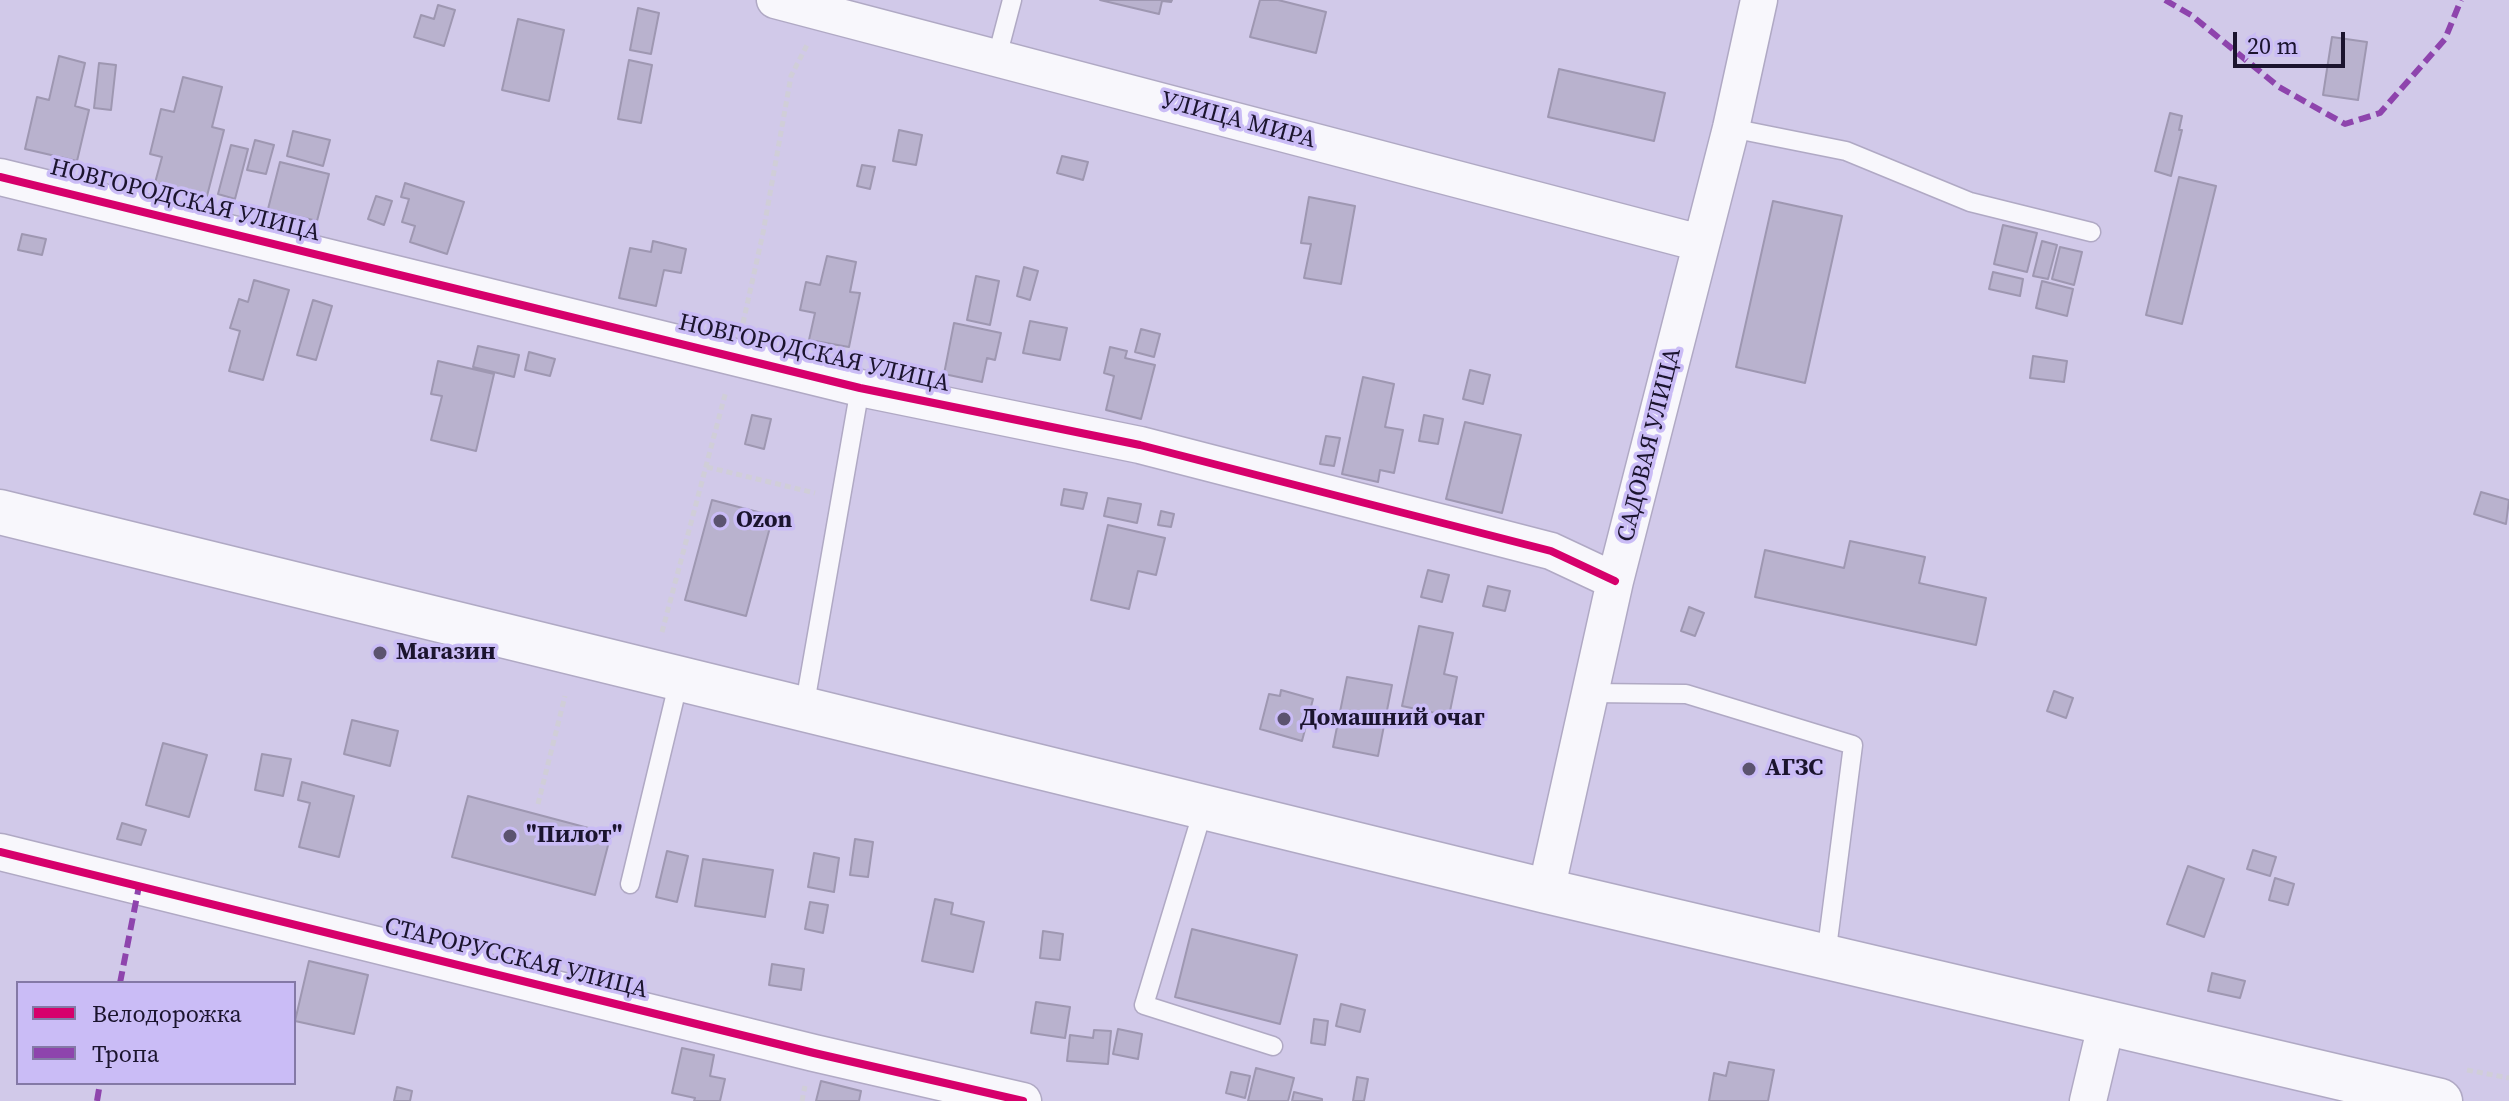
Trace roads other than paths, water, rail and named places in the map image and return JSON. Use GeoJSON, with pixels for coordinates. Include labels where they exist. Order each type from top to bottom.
{"type":"FeatureCollection","features":[{"type":"Feature","properties":{"kind":"main road"},"geometry":{"type":"LineString","coordinates":[[0,512],[1546,891],[2440,1101]]}},
{"type":"Feature","properties":{"kind":"street","name":"УЛИЦА МИРА"},"geometry":{"type":"LineString","coordinates":[[775,0],[1700,243]]}},
{"type":"Feature","properties":{"kind":"street","name":"САДОВАЯ УЛИЦА"},"geometry":{"type":"LineString","coordinates":[[1546,891],[1615,581],[1731,128],[1759,0]]}},
{"type":"Feature","properties":{"kind":"street","name":"НОВГОРОДСКАЯ УЛИЦА"},"geometry":{"type":"LineString","coordinates":[[0,177],[860,388],[1140,445],[1551,551],[1615,581]]}},
{"type":"Feature","properties":{"kind":"street","name":"СТАРОРУССКАЯ УЛИЦА"},"geometry":{"type":"LineString","coordinates":[[0,852],[814,1053],[1023,1101]]}},
{"type":"Feature","properties":{"kind":"street"},"geometry":{"type":"LineString","coordinates":[[2088,1101],[2107,1021]]}},
{"type":"Feature","properties":{"kind":"lane"},"geometry":{"type":"LineString","coordinates":[[997,57],[1012,0]]}},
{"type":"Feature","properties":{"kind":"lane"},"geometry":{"type":"LineString","coordinates":[[1731,128],[1846,151],[1970,202],[2091,232]]}},
{"type":"Feature","properties":{"kind":"lane"},"geometry":{"type":"LineString","coordinates":[[804,710],[860,388]]}},
{"type":"Feature","properties":{"kind":"lane"},"geometry":{"type":"LineString","coordinates":[[630,884],[679,680]]}},
{"type":"Feature","properties":{"kind":"lane"},"geometry":{"type":"LineString","coordinates":[[1591,693],[1686,694],[1853,745],[1826,956]]}},
{"type":"Feature","properties":{"kind":"lane"},"geometry":{"type":"LineString","coordinates":[[1204,807],[1144,1005],[1273,1046]]}},
{"type":"Feature","properties":{"kind":"place","name":"Ozon"},"geometry":{"type":"Point","coordinates":[720,521]}},
{"type":"Feature","properties":{"kind":"place","name":"Магазин"},"geometry":{"type":"Point","coordinates":[380,653]}},
{"type":"Feature","properties":{"kind":"place","name":"Домашний очаг"},"geometry":{"type":"Point","coordinates":[1284,719]}},
{"type":"Feature","properties":{"kind":"place","name":"АГЗС"},"geometry":{"type":"Point","coordinates":[1749,769]}},
{"type":"Feature","properties":{"kind":"place","name":"\"Пилот\""},"geometry":{"type":"Point","coordinates":[510,836]}}]}
